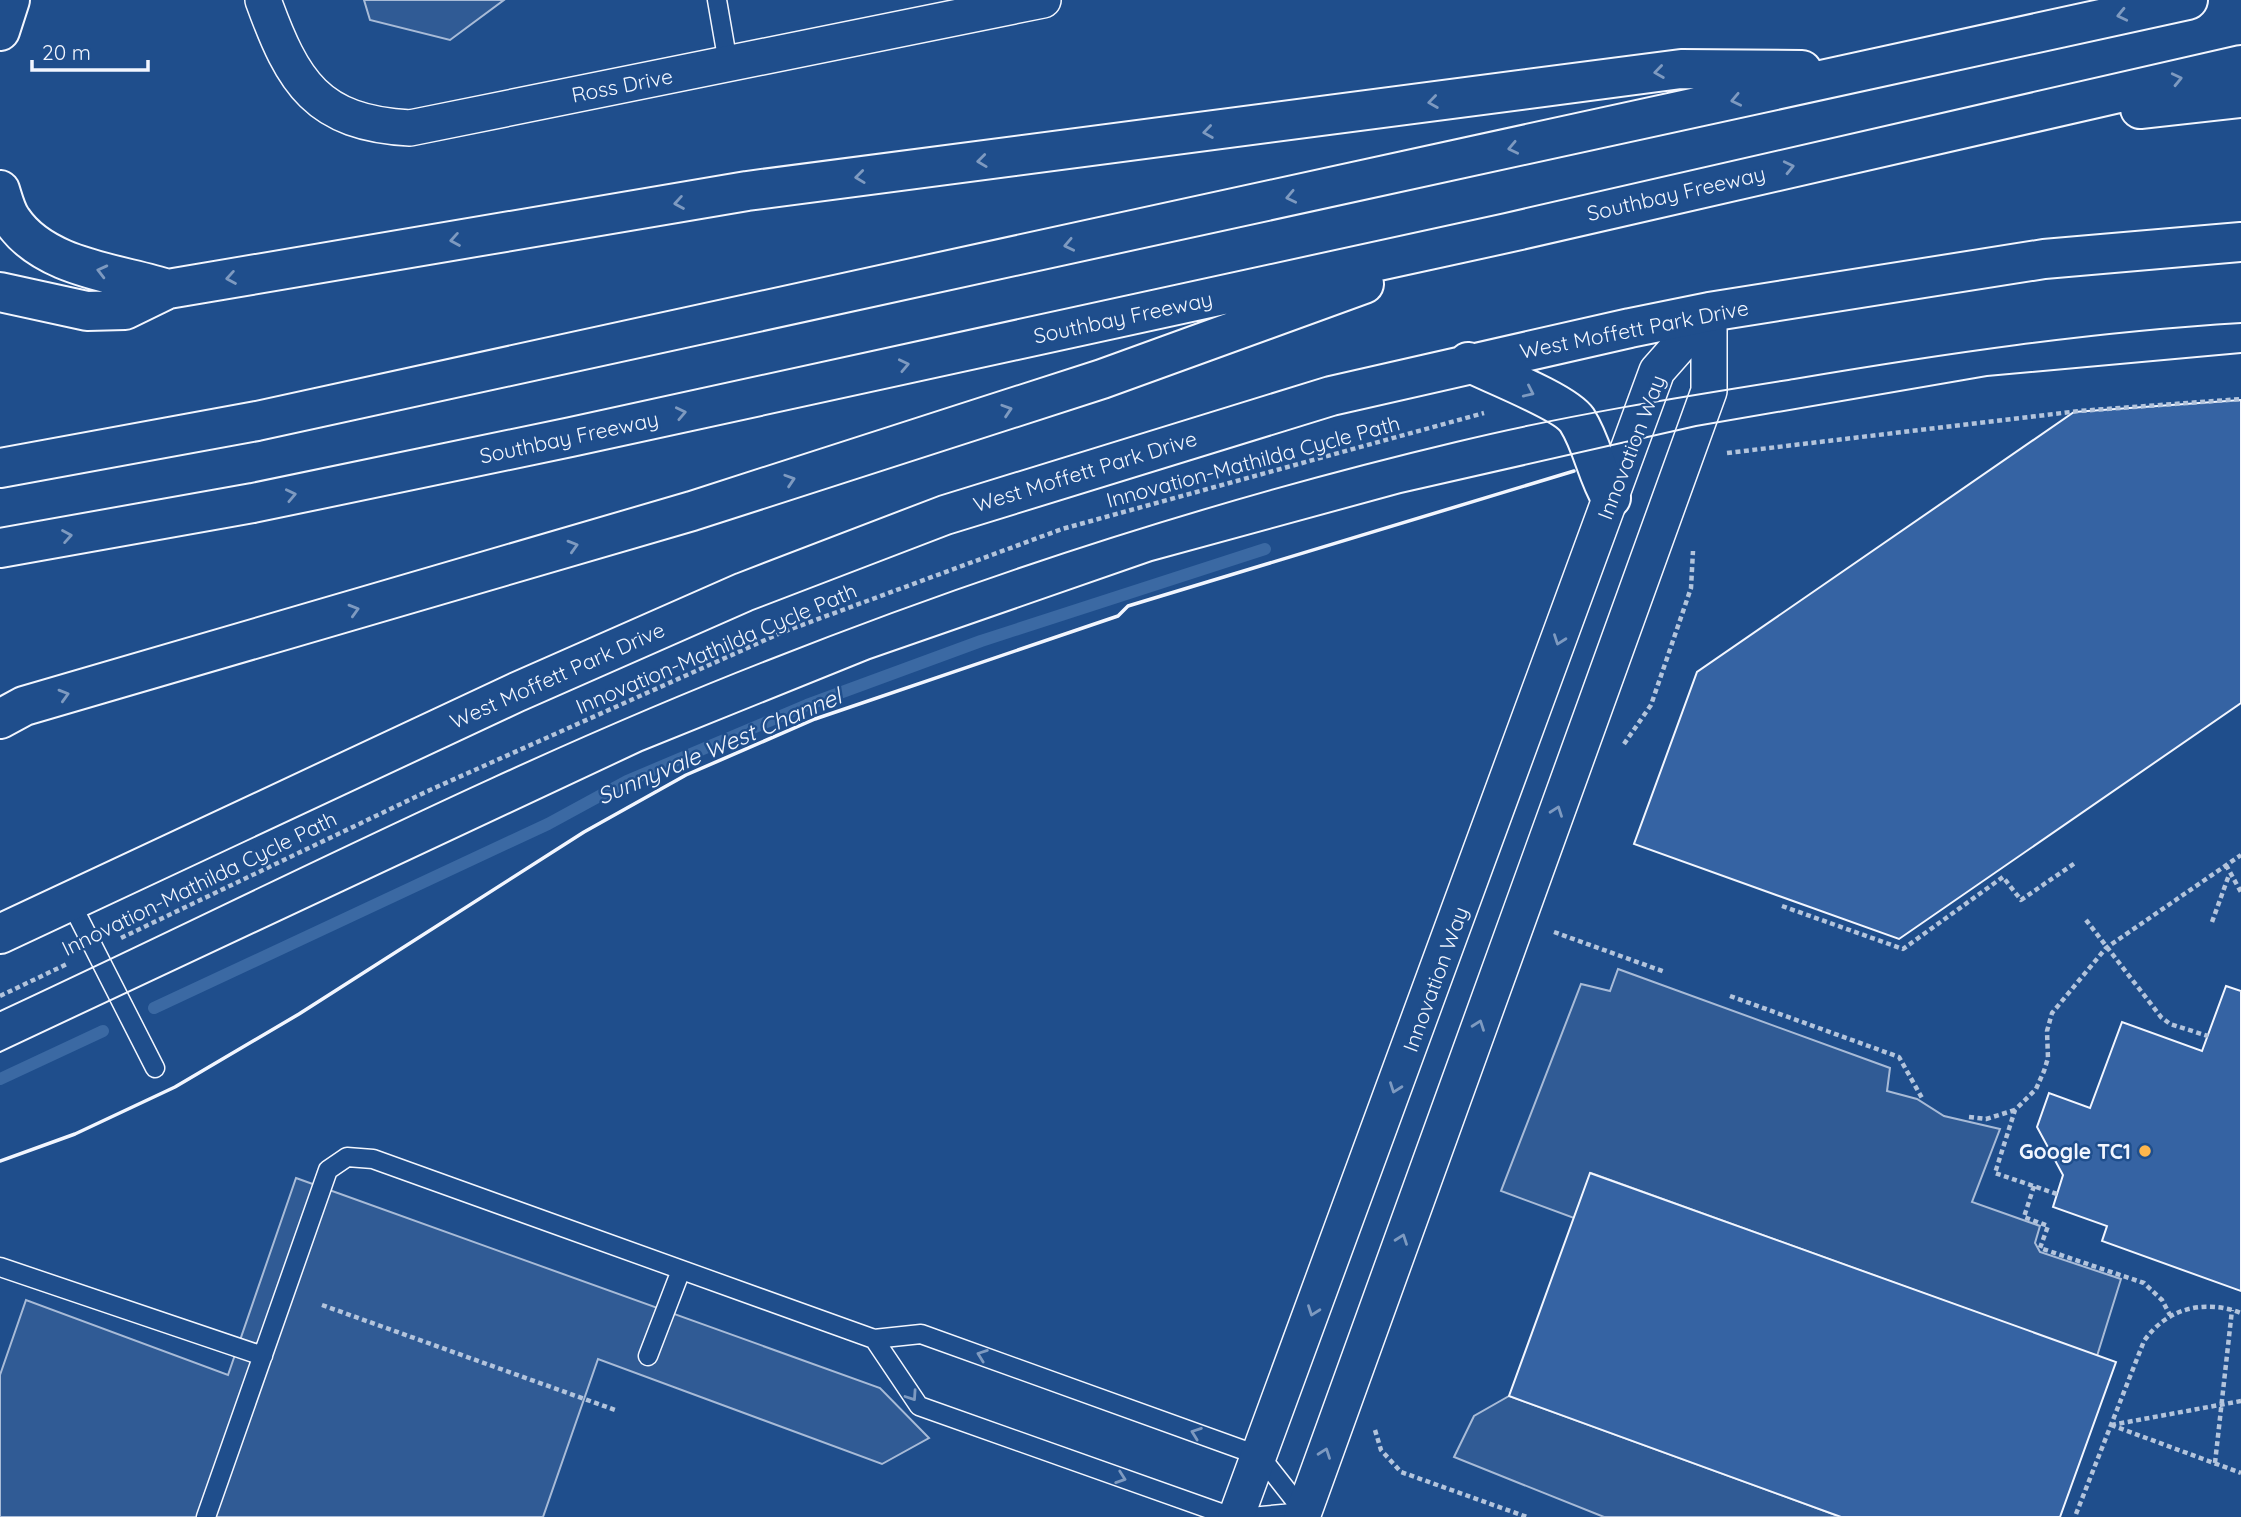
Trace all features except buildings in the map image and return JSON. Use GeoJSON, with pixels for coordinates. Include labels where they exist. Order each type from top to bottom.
{"type":"FeatureCollection","features":[{"type":"Feature","properties":{"kind":"main road"},"geometry":{"type":"LineString","coordinates":[[0,31],[10,0]]}},
{"type":"Feature","properties":{"kind":"main road"},"geometry":{"type":"LineString","coordinates":[[0,468],[284,415],[2188,0]]}},
{"type":"Feature","properties":{"kind":"main road","name":"Southbay Freeway"},"geometry":{"type":"LineString","coordinates":[[0,548],[253,503],[558,440],[1507,233],[2241,65]]}},
{"type":"Feature","properties":{"kind":"main road"},"geometry":{"type":"LineString","coordinates":[[0,292],[87,312],[125,310],[168,289],[747,191],[1681,69],[1874,70]]}},
{"type":"Feature","properties":{"kind":"main road"},"geometry":{"type":"LineString","coordinates":[[1943,132],[2241,98]]}},
{"type":"Feature","properties":{"kind":"main road"},"geometry":{"type":"LineString","coordinates":[[0,190],[11,220],[40,248],[95,270],[168,289]]}},
{"type":"Feature","properties":{"kind":"main road"},"geometry":{"type":"LineString","coordinates":[[0,719],[24,706],[692,511],[1102,379],[1507,233]]}},
{"type":"Feature","properties":{"kind":"main road","name":"West Moffett Park Drive"},"geometry":{"type":"LineString","coordinates":[[0,934],[517,692],[744,592],[945,515],[1331,396],[1468,362],[1709,312],[2044,260],[2241,242]]}},
{"type":"Feature","properties":{"kind":"main road"},"geometry":{"type":"LineString","coordinates":[[1468,362],[1555,403],[1575,416],[1592,448],[1598,476],[1611,498]]}},
{"type":"Feature","properties":{"kind":"street","name":"Ross Drive"},"geometry":{"type":"LineString","coordinates":[[263,0],[290,63],[314,96],[344,115],[373,126],[410,128],[1044,0]]}},
{"type":"Feature","properties":{"kind":"street","name":"Innovation Way"},"geometry":{"type":"LineString","coordinates":[[1234,1517],[1260,1456],[1657,371],[1709,312]]}},
{"type":"Feature","properties":{"kind":"street"},"geometry":{"type":"LineString","coordinates":[[1307,1515],[1709,391],[1709,312]]}},
{"type":"Feature","properties":{"kind":"lane"},"geometry":{"type":"LineString","coordinates":[[717,0],[728,64]]}},
{"type":"Feature","properties":{"kind":"lane"},"geometry":{"type":"LineString","coordinates":[[71,903],[155,1068]]}},
{"type":"Feature","properties":{"kind":"lane"},"geometry":{"type":"LineString","coordinates":[[206,1517],[328,1170],[347,1157],[373,1159],[874,1339],[921,1334],[1260,1456],[1307,1515]]}},
{"type":"Feature","properties":{"kind":"lane"},"geometry":{"type":"LineString","coordinates":[[0,1267],[263,1356]]}},
{"type":"Feature","properties":{"kind":"lane"},"geometry":{"type":"LineString","coordinates":[[648,1356],[681,1270]]}},
{"type":"Feature","properties":{"kind":"lane"},"geometry":{"type":"LineString","coordinates":[[874,1339],[919,1406],[1234,1517]]}},
{"type":"Feature","properties":{"kind":"lane"},"geometry":{"type":"LineString","coordinates":[[1250,1517],[1307,1515]]}},
{"type":"Feature","properties":{"kind":"path"},"geometry":{"type":"LineString","coordinates":[[1723,453],[2079,411],[2241,398]]}},
{"type":"Feature","properties":{"kind":"path","name":"Innovation-Mathilda Cycle Path"},"geometry":{"type":"LineString","coordinates":[[0,996],[430,790],[783,632],[1062,529],[1477,416]]}},
{"type":"Feature","properties":{"kind":"path"},"geometry":{"type":"LineString","coordinates":[[1969,1117],[1986,1119],[2015,1110],[2036,1090],[2045,1072],[2048,1058],[2047,1031],[2052,1013],[2106,948],[2241,855]]}},
{"type":"Feature","properties":{"kind":"path"},"geometry":{"type":"LineString","coordinates":[[1782,906],[1903,949],[2003,877],[2021,900],[2075,863]]}},
{"type":"Feature","properties":{"kind":"path"},"geometry":{"type":"LineString","coordinates":[[2226,865],[2241,892]]}},
{"type":"Feature","properties":{"kind":"path"},"geometry":{"type":"LineString","coordinates":[[2212,922],[2230,875]]}},
{"type":"Feature","properties":{"kind":"path"},"geometry":{"type":"LineString","coordinates":[[2086,920],[2161,1017],[2171,1024],[2208,1036]]}},
{"type":"Feature","properties":{"kind":"path"},"geometry":{"type":"LineString","coordinates":[[1549,930],[1665,972]]}},
{"type":"Feature","properties":{"kind":"path"},"geometry":{"type":"LineString","coordinates":[[1730,996],[1899,1057],[1922,1098]]}},
{"type":"Feature","properties":{"kind":"path"},"geometry":{"type":"LineString","coordinates":[[2015,1110],[1995,1173],[2057,1194]]}},
{"type":"Feature","properties":{"kind":"path"},"geometry":{"type":"LineString","coordinates":[[2034,1186],[2024,1217],[2048,1226],[2040,1248],[2144,1283],[2162,1300],[2170,1315]]}},
{"type":"Feature","properties":{"kind":"path"},"geometry":{"type":"LineString","coordinates":[[322,1305],[618,1411]]}},
{"type":"Feature","properties":{"kind":"path"},"geometry":{"type":"LineString","coordinates":[[2076,1514],[2144,1341],[2154,1327],[2170,1315],[2193,1307],[2241,1313]]}},
{"type":"Feature","properties":{"kind":"path"},"geometry":{"type":"LineString","coordinates":[[2215,1463],[2232,1310]]}},
{"type":"Feature","properties":{"kind":"path"},"geometry":{"type":"LineString","coordinates":[[2110,1425],[2241,1401]]}},
{"type":"Feature","properties":{"kind":"path"},"geometry":{"type":"LineString","coordinates":[[2110,1425],[2241,1473]]}},
{"type":"Feature","properties":{"kind":"path"},"geometry":{"type":"LineString","coordinates":[[1381,1450],[1400,1474],[1527,1517]]}},
{"type":"Feature","properties":{"kind":"shaded area"},"geometry":{"type":"Polygon","coordinates":[[[364,0],[504,0],[450,40],[370,20],[364,0]]]}},
{"type":"Feature","properties":{"kind":"shaded area"},"geometry":{"type":"Polygon","coordinates":[[[1618,969],[1890,1068],[1887,1091],[1917,1099],[1944,1116],[2000,1129],[1972,1202],[2040,1226],[2035,1243],[2040,1252],[2121,1279],[2097,1356],[1591,1173],[1574,1218],[1501,1191],[1581,984],[1610,991],[1618,969]]]}},
{"type":"Feature","properties":{"kind":"shaded area"},"geometry":{"type":"Polygon","coordinates":[[[296,1178],[880,1388],[929,1438],[882,1464],[598,1359],[543,1517],[0,1517],[0,1375],[26,1300],[228,1375],[296,1178]]]}},
{"type":"Feature","properties":{"kind":"shaded area"},"geometry":{"type":"Polygon","coordinates":[[[1509,1396],[1841,1517],[1604,1517],[1454,1457],[1474,1416],[1509,1396]]]}},
{"type":"Feature","properties":{"kind":"waterway","name":"Sunnyvale West Channel"},"geometry":{"type":"LineString","coordinates":[[154,1008],[548,824],[627,781],[807,705],[981,641],[1265,549]]}},
{"type":"Feature","properties":{"kind":"waterway","name":"Sunnyvale West Channel"},"geometry":{"type":"LineString","coordinates":[[0,1079],[103,1031]]}},
{"type":"Feature","properties":{"kind":"tram line"},"geometry":{"type":"LineString","coordinates":[[0,1011],[476,785],[669,700],[936,597],[1194,512],[1456,442],[1624,407],[2017,345],[2241,323]]}},
{"type":"Feature","properties":{"kind":"tram line"},"geometry":{"type":"LineString","coordinates":[[0,1052],[642,751],[870,659],[1152,561],[1401,493],[1696,426],[1987,376],[2241,353]]}},
{"type":"Feature","properties":{"kind":"wall"},"geometry":{"type":"LineString","coordinates":[[0,1161],[75,1134],[175,1087],[299,1014],[584,832],[686,775],[815,719],[1118,616],[1128,606],[1574,471]]}},
{"type":"Feature","properties":{"kind":"place","name":"Google TC1"},"geometry":{"type":"Point","coordinates":[2145,1151]}}]}
